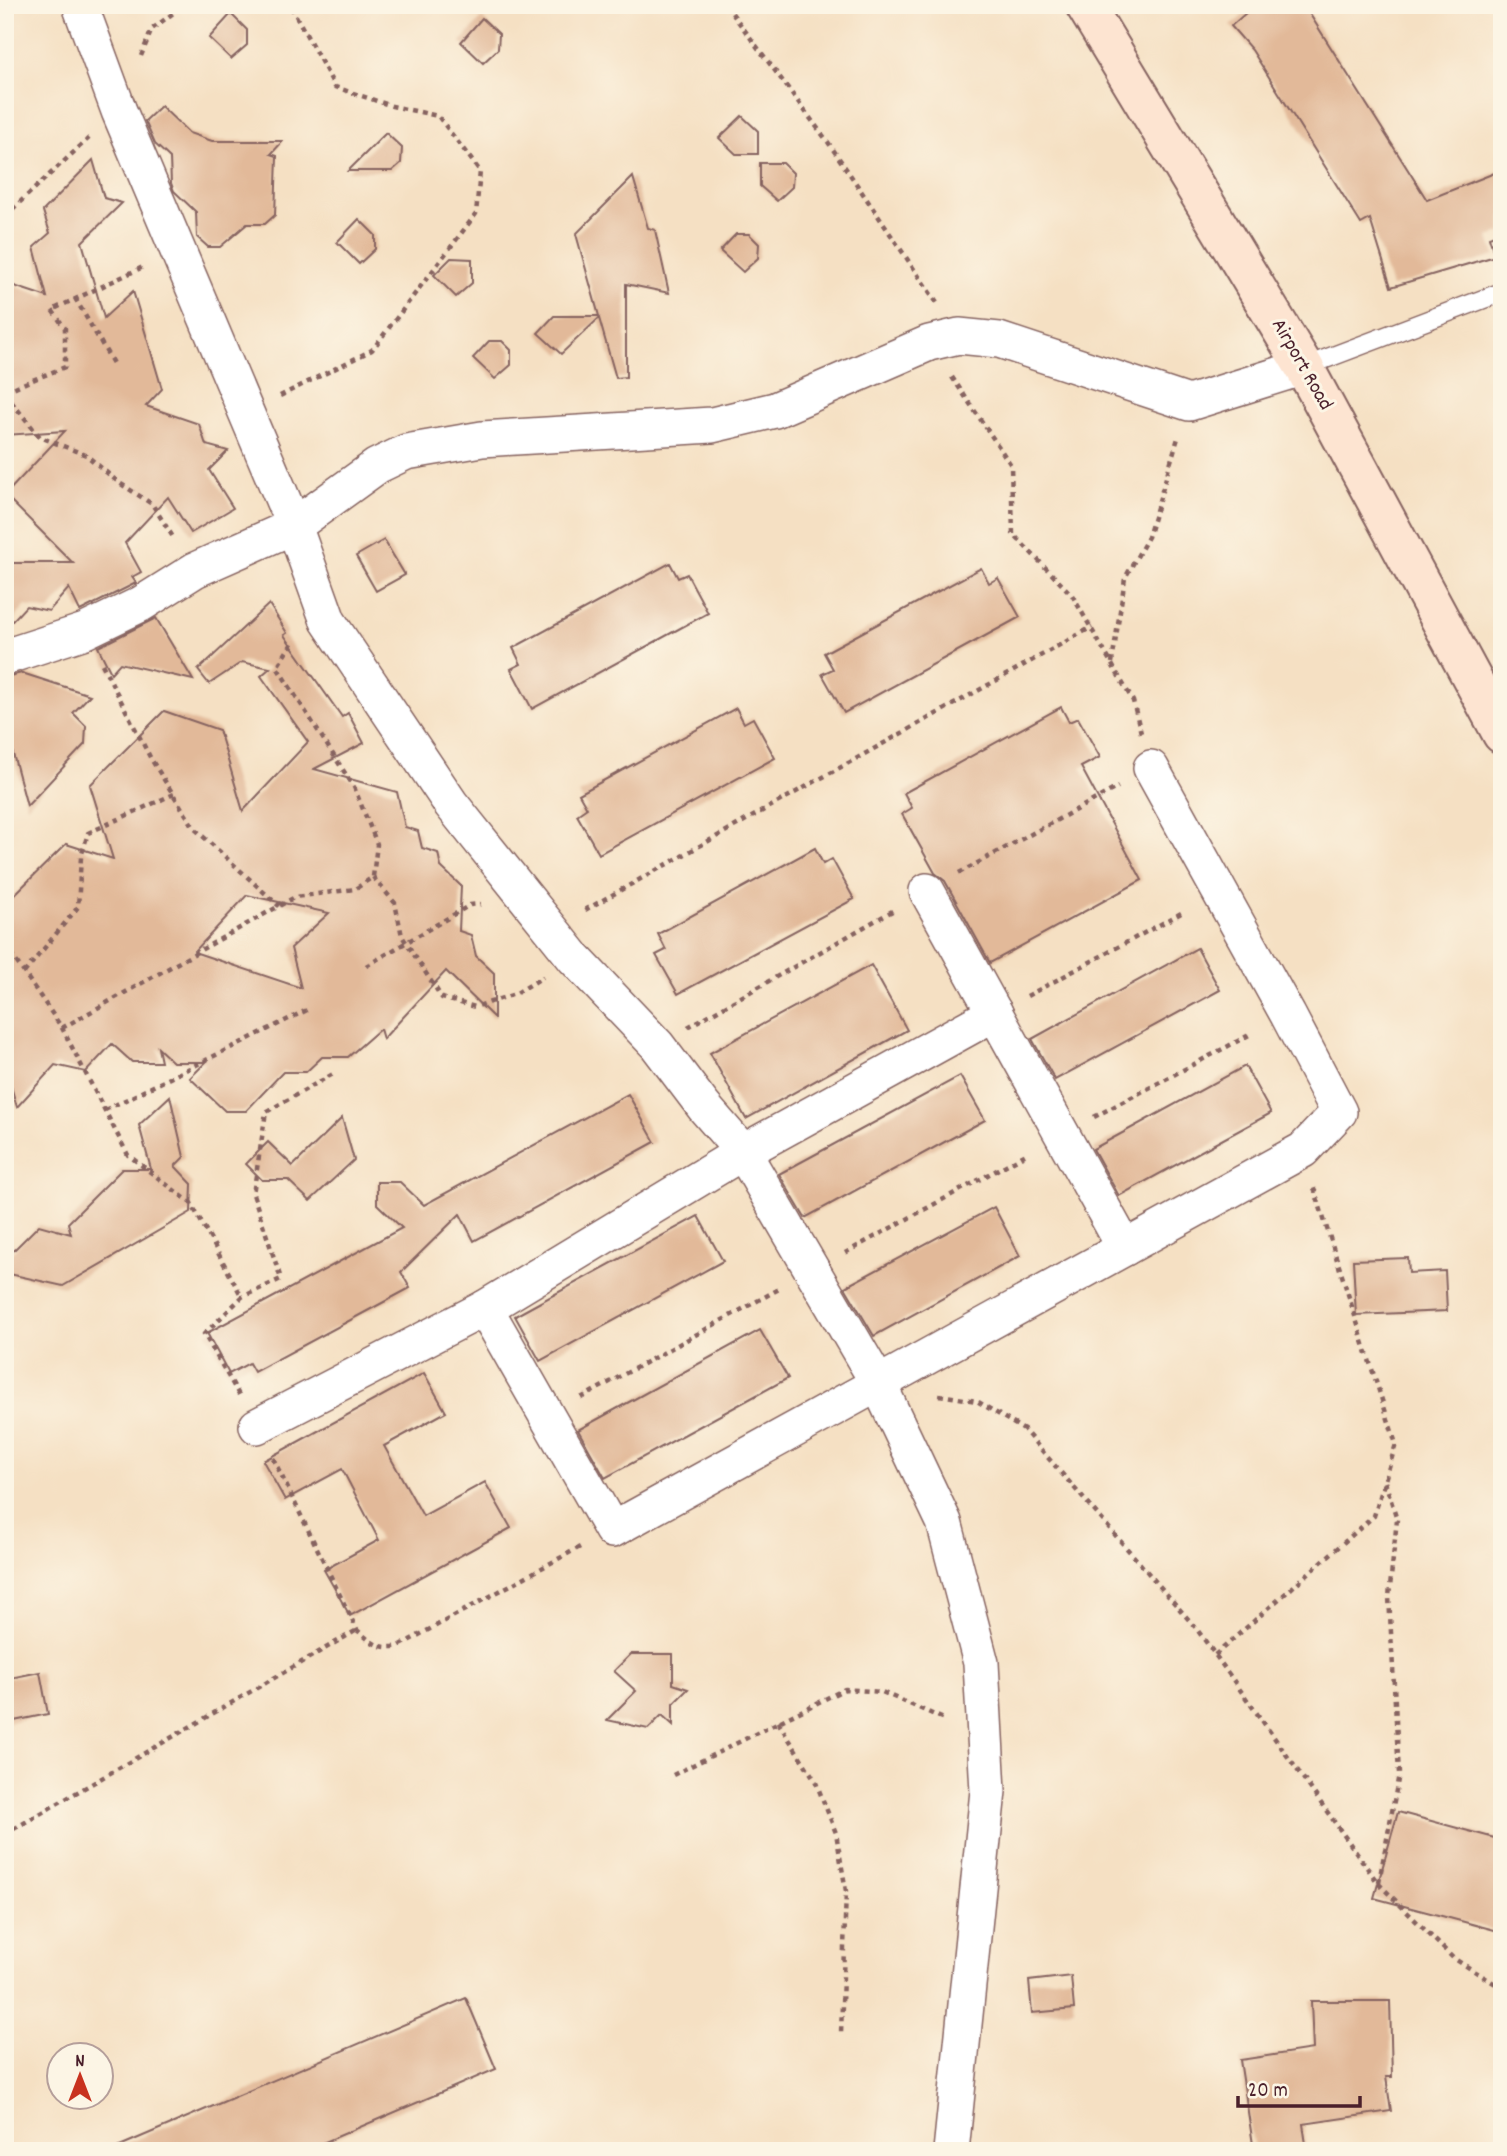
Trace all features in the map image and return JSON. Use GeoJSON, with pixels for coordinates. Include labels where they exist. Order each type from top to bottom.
{"type":"FeatureCollection","features":[{"type":"Feature","properties":{"kind":"street"},"geometry":{"type":"LineString","coordinates":[[80,5],[119,111],[294,526],[328,621],[451,804],[575,959],[657,1045],[704,1107],[743,1152],[878,1383],[944,1521],[981,1663],[988,1791],[951,2151]]}},
{"type":"Feature","properties":{"kind":"street","name":"Airport Road"},"geometry":{"type":"LineString","coordinates":[[1085,5],[1304,368],[1502,734]]}},
{"type":"Feature","properties":{"kind":"street"},"geometry":{"type":"LineString","coordinates":[[5,657],[85,631],[141,604],[195,570],[294,526],[377,466],[406,452],[482,439],[712,425],[775,410],[944,339],[999,340],[1189,403],[1304,368]]}},
{"type":"Feature","properties":{"kind":"street"},"geometry":{"type":"LineString","coordinates":[[485,1308],[611,1530],[1303,1150],[1339,1112],[1151,768]]}},
{"type":"Feature","properties":{"kind":"street"},"geometry":{"type":"LineString","coordinates":[[927,891],[1125,1248]]}},
{"type":"Feature","properties":{"kind":"street"},"geometry":{"type":"LineString","coordinates":[[257,1426],[485,1308],[743,1152],[995,1013]]}},
{"type":"Feature","properties":{"kind":"lane"},"geometry":{"type":"LineString","coordinates":[[1304,368],[1502,292]]}},
{"type":"Feature","properties":{"kind":"path"},"geometry":{"type":"LineString","coordinates":[[5,216],[119,111],[152,29],[184,5]]}},
{"type":"Feature","properties":{"kind":"path"},"geometry":{"type":"LineString","coordinates":[[247,412],[372,350],[477,214],[480,171],[438,116],[392,106],[335,87],[290,5]]}},
{"type":"Feature","properties":{"kind":"path"},"geometry":{"type":"LineString","coordinates":[[726,5],[828,142],[944,339],[1011,465],[1013,534],[1072,595],[1092,627],[1133,701],[1151,768]]}},
{"type":"Feature","properties":{"kind":"path"},"geometry":{"type":"LineString","coordinates":[[179,251],[52,310],[65,328],[65,368],[5,393],[40,437],[86,455],[118,482],[152,505],[195,570]]}},
{"type":"Feature","properties":{"kind":"path"},"geometry":{"type":"LineString","coordinates":[[75,298],[114,365]]}},
{"type":"Feature","properties":{"kind":"path"},"geometry":{"type":"LineString","coordinates":[[1112,664],[1125,578],[1149,537],[1189,403]]}},
{"type":"Feature","properties":{"kind":"path"},"geometry":{"type":"LineString","coordinates":[[328,621],[295,639],[276,667],[354,787],[377,844],[373,877],[395,903],[402,936],[442,998],[475,1007],[515,994],[575,959]]}},
{"type":"Feature","properties":{"kind":"path"},"geometry":{"type":"LineString","coordinates":[[551,929],[1092,627]]}},
{"type":"Feature","properties":{"kind":"path"},"geometry":{"type":"LineString","coordinates":[[85,631],[151,759],[195,830],[279,906]]}},
{"type":"Feature","properties":{"kind":"path"},"geometry":{"type":"LineString","coordinates":[[24,973],[78,907],[81,857],[88,833],[174,794]]}},
{"type":"Feature","properties":{"kind":"path"},"geometry":{"type":"LineString","coordinates":[[62,1028],[295,897],[355,889],[373,877]]}},
{"type":"Feature","properties":{"kind":"path"},"geometry":{"type":"LineString","coordinates":[[995,1013],[1220,892]]}},
{"type":"Feature","properties":{"kind":"path"},"geometry":{"type":"LineString","coordinates":[[366,966],[470,905],[493,903]]}},
{"type":"Feature","properties":{"kind":"path"},"geometry":{"type":"LineString","coordinates":[[5,945],[62,1028],[128,1155],[191,1203],[242,1297]]}},
{"type":"Feature","properties":{"kind":"path"},"geometry":{"type":"LineString","coordinates":[[105,1110],[309,1009]]}},
{"type":"Feature","properties":{"kind":"path"},"geometry":{"type":"LineString","coordinates":[[548,1416],[1062,1134],[1288,1015]]}},
{"type":"Feature","properties":{"kind":"path"},"geometry":{"type":"LineString","coordinates":[[332,1074],[266,1112],[253,1195],[281,1279],[242,1297],[204,1334],[257,1426],[357,1630],[376,1646],[399,1646],[611,1530]]}},
{"type":"Feature","properties":{"kind":"path"},"geometry":{"type":"LineString","coordinates":[[1215,1655],[1374,1516],[1396,1444],[1303,1150]]}},
{"type":"Feature","properties":{"kind":"path"},"geometry":{"type":"LineString","coordinates":[[878,1383],[976,1401],[1024,1430],[1196,1628],[1378,1883],[1453,1958],[1502,1988]]}},
{"type":"Feature","properties":{"kind":"path"},"geometry":{"type":"LineString","coordinates":[[1378,1883],[1399,1774],[1389,1598],[1397,1519],[1385,1482]]}},
{"type":"Feature","properties":{"kind":"path"},"geometry":{"type":"LineString","coordinates":[[5,1834],[357,1630]]}},
{"type":"Feature","properties":{"kind":"path"},"geometry":{"type":"LineString","coordinates":[[673,1774],[845,1689],[882,1692],[948,1720],[985,1728]]}},
{"type":"Feature","properties":{"kind":"path"},"geometry":{"type":"LineString","coordinates":[[778,1722],[815,1780],[836,1833],[846,1891],[841,2033]]}},
{"type":"Feature","properties":{"kind":"building"},"geometry":{"type":"Polygon","coordinates":[[[1255,5],[1304,5],[1427,200],[1502,170],[1502,232],[1489,237],[1495,256],[1391,287],[1370,219],[1361,224],[1252,50],[1231,26],[1255,5]]]}},
{"type":"Feature","properties":{"kind":"building"},"geometry":{"type":"Polygon","coordinates":[[[231,14],[247,30],[247,45],[231,59],[209,38],[231,14]]]}},
{"type":"Feature","properties":{"kind":"building"},"geometry":{"type":"Polygon","coordinates":[[[482,18],[499,34],[498,49],[483,63],[461,42],[482,18]]]}},
{"type":"Feature","properties":{"kind":"building"},"geometry":{"type":"Polygon","coordinates":[[[161,106],[189,133],[212,141],[283,141],[271,154],[277,156],[275,215],[265,224],[247,224],[220,247],[208,247],[197,237],[196,212],[174,191],[170,158],[155,144],[145,121],[161,106]]]}},
{"type":"Feature","properties":{"kind":"building"},"geometry":{"type":"Polygon","coordinates":[[[742,116],[758,131],[758,154],[736,154],[719,138],[742,116]]]}},
{"type":"Feature","properties":{"kind":"building"},"geometry":{"type":"Polygon","coordinates":[[[386,133],[402,148],[401,163],[392,171],[348,171],[386,133]]]}},
{"type":"Feature","properties":{"kind":"building"},"geometry":{"type":"Polygon","coordinates":[[[93,160],[104,198],[122,203],[82,242],[104,318],[133,291],[162,389],[146,406],[199,424],[206,445],[228,451],[209,470],[233,508],[191,533],[168,497],[125,543],[141,572],[132,577],[136,583],[80,611],[69,588],[49,611],[26,606],[5,629],[5,563],[73,563],[5,495],[65,431],[5,435],[5,283],[47,297],[34,247],[50,233],[43,211],[93,160]]]}},
{"type":"Feature","properties":{"kind":"building"},"geometry":{"type":"Polygon","coordinates":[[[760,163],[783,163],[793,173],[792,187],[777,201],[760,186],[760,163]]]}},
{"type":"Feature","properties":{"kind":"building"},"geometry":{"type":"Polygon","coordinates":[[[633,177],[648,228],[655,230],[669,293],[626,284],[626,377],[616,378],[599,318],[561,354],[538,333],[554,316],[599,316],[576,234],[633,177]]]}},
{"type":"Feature","properties":{"kind":"building"},"geometry":{"type":"Polygon","coordinates":[[[359,219],[375,235],[375,249],[359,264],[337,242],[359,219]]]}},
{"type":"Feature","properties":{"kind":"building"},"geometry":{"type":"Polygon","coordinates":[[[736,234],[749,234],[759,244],[758,258],[743,272],[720,251],[736,234]]]}},
{"type":"Feature","properties":{"kind":"building"},"geometry":{"type":"Polygon","coordinates":[[[451,258],[472,259],[472,283],[456,297],[434,275],[451,258]]]}},
{"type":"Feature","properties":{"kind":"building"},"geometry":{"type":"Polygon","coordinates":[[[489,341],[502,341],[511,350],[511,365],[495,379],[473,358],[489,341]]]}},
{"type":"Feature","properties":{"kind":"building"},"geometry":{"type":"Polygon","coordinates":[[[384,540],[405,575],[376,591],[356,556],[384,540]]]}},
{"type":"Feature","properties":{"kind":"building"},"geometry":{"type":"Polygon","coordinates":[[[670,563],[678,578],[687,574],[708,613],[532,709],[511,669],[521,664],[513,648],[670,563]]]}},
{"type":"Feature","properties":{"kind":"building"},"geometry":{"type":"Polygon","coordinates":[[[981,568],[989,583],[998,578],[1020,617],[844,713],[822,674],[833,669],[824,653],[981,568]]]}},
{"type":"Feature","properties":{"kind":"building"},"geometry":{"type":"Polygon","coordinates":[[[269,604],[287,633],[284,635],[342,717],[348,713],[364,743],[314,769],[397,792],[405,827],[418,831],[422,848],[438,853],[441,867],[461,886],[459,931],[471,935],[476,956],[494,973],[494,1018],[446,971],[383,1039],[380,1029],[348,1057],[322,1057],[306,1072],[283,1072],[246,1111],[225,1111],[190,1078],[206,1062],[173,1062],[158,1048],[161,1062],[132,1062],[112,1044],[86,1072],[55,1065],[17,1107],[5,1066],[5,904],[66,844],[113,859],[90,785],[164,711],[219,730],[243,811],[308,742],[261,676],[270,668],[242,662],[209,684],[198,670],[269,604]],[[247,895],[194,952],[301,988],[291,948],[329,913],[247,895]]]}},
{"type":"Feature","properties":{"kind":"building"},"geometry":{"type":"Polygon","coordinates":[[[156,618],[193,680],[120,663],[111,673],[98,647],[156,618]]]}},
{"type":"Feature","properties":{"kind":"building"},"geometry":{"type":"Polygon","coordinates":[[[22,673],[90,695],[73,713],[86,726],[85,744],[27,806],[5,724],[5,677],[22,673]]]}},
{"type":"Feature","properties":{"kind":"building"},"geometry":{"type":"Polygon","coordinates":[[[1061,707],[1069,722],[1078,718],[1100,757],[1081,767],[1142,880],[990,963],[945,881],[935,873],[902,814],[912,808],[904,793],[1061,707]]]}},
{"type":"Feature","properties":{"kind":"building"},"geometry":{"type":"Polygon","coordinates":[[[736,708],[744,723],[753,718],[775,758],[599,854],[577,815],[587,808],[579,794],[736,708]]]}},
{"type":"Feature","properties":{"kind":"building"},"geometry":{"type":"Polygon","coordinates":[[[815,848],[823,864],[832,859],[854,899],[678,994],[656,955],[666,950],[658,934],[815,848]]]}},
{"type":"Feature","properties":{"kind":"building"},"geometry":{"type":"Polygon","coordinates":[[[1197,948],[1220,990],[1055,1080],[1032,1039],[1197,948]]]}},
{"type":"Feature","properties":{"kind":"building"},"geometry":{"type":"Polygon","coordinates":[[[871,965],[907,1030],[746,1119],[710,1053],[871,965]]]}},
{"type":"Feature","properties":{"kind":"building"},"geometry":{"type":"Polygon","coordinates":[[[1245,1066],[1271,1113],[1119,1196],[1093,1149],[1245,1066]]]}},
{"type":"Feature","properties":{"kind":"building"},"geometry":{"type":"Polygon","coordinates":[[[960,1076],[985,1120],[805,1218],[779,1174],[960,1076]]]}},
{"type":"Feature","properties":{"kind":"building"},"geometry":{"type":"Polygon","coordinates":[[[628,1094],[655,1142],[474,1241],[460,1214],[401,1272],[410,1288],[254,1372],[249,1363],[229,1374],[207,1333],[402,1228],[377,1204],[377,1182],[400,1182],[424,1205],[628,1094]]]}},
{"type":"Feature","properties":{"kind":"building"},"geometry":{"type":"Polygon","coordinates":[[[170,1096],[184,1157],[175,1166],[192,1184],[191,1212],[63,1286],[5,1273],[5,1259],[39,1225],[71,1234],[68,1223],[122,1169],[151,1169],[139,1125],[170,1096]]]}},
{"type":"Feature","properties":{"kind":"building"},"geometry":{"type":"Polygon","coordinates":[[[342,1118],[354,1160],[310,1201],[288,1180],[262,1180],[246,1164],[268,1142],[293,1166],[342,1118]]]}},
{"type":"Feature","properties":{"kind":"building"},"geometry":{"type":"Polygon","coordinates":[[[994,1207],[1020,1256],[874,1336],[845,1287],[994,1207]]]}},
{"type":"Feature","properties":{"kind":"building"},"geometry":{"type":"Polygon","coordinates":[[[698,1216],[723,1261],[540,1361],[515,1316],[698,1216]]]}},
{"type":"Feature","properties":{"kind":"building"},"geometry":{"type":"Polygon","coordinates":[[[1408,1258],[1409,1273],[1445,1271],[1447,1311],[1356,1315],[1353,1260],[1408,1258]]]}},
{"type":"Feature","properties":{"kind":"building"},"geometry":{"type":"Polygon","coordinates":[[[760,1330],[788,1378],[605,1478],[578,1430],[760,1330]]]}},
{"type":"Feature","properties":{"kind":"building"},"geometry":{"type":"Polygon","coordinates":[[[424,1373],[446,1412],[384,1446],[423,1516],[485,1482],[511,1528],[350,1616],[324,1570],[379,1540],[342,1469],[285,1500],[263,1461],[424,1373]]]}},
{"type":"Feature","properties":{"kind":"building"},"geometry":{"type":"Polygon","coordinates":[[[631,1654],[673,1654],[673,1684],[688,1689],[673,1704],[673,1725],[662,1715],[648,1729],[607,1720],[636,1691],[614,1671],[631,1654]]]}},
{"type":"Feature","properties":{"kind":"building"},"geometry":{"type":"Polygon","coordinates":[[[40,1672],[48,1714],[9,1722],[5,1702],[5,1679],[40,1672]]]}},
{"type":"Feature","properties":{"kind":"building"},"geometry":{"type":"Polygon","coordinates":[[[1398,1812],[1502,1840],[1502,1932],[1374,1898],[1398,1812]]]}},
{"type":"Feature","properties":{"kind":"building"},"geometry":{"type":"Polygon","coordinates":[[[1071,1976],[1074,2009],[1032,2013],[1029,1981],[1071,1976]]]}},
{"type":"Feature","properties":{"kind":"building"},"geometry":{"type":"Polygon","coordinates":[[[466,1998],[496,2069],[304,2151],[108,2151],[466,1998]]]}},
{"type":"Feature","properties":{"kind":"building"},"geometry":{"type":"Polygon","coordinates":[[[1311,2001],[1390,2001],[1392,2077],[1386,2077],[1391,2111],[1303,2124],[1307,2151],[1254,2151],[1240,2060],[1313,2049],[1311,2001]]]}}]}
